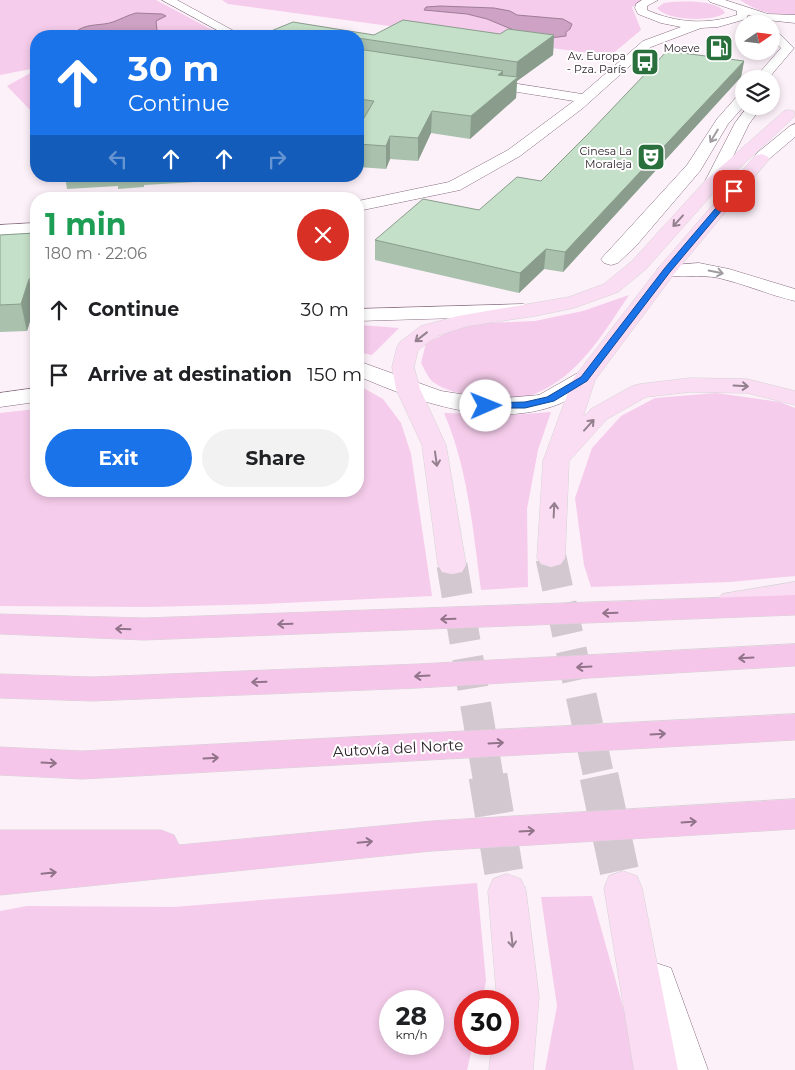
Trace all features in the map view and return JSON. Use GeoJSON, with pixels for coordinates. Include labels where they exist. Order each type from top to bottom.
{"type":"FeatureCollection","features":[{"type":"Feature","properties":{"kind":"highway"},"geometry":{"type":"LineString","coordinates":[[0,624],[144,629],[795,605]]}},
{"type":"Feature","properties":{"kind":"highway"},"geometry":{"type":"LineString","coordinates":[[0,686],[92,689],[418,676],[795,655]]}},
{"type":"Feature","properties":{"kind":"highway","name":"Autovía del Norte"},"geometry":{"type":"LineString","coordinates":[[0,760],[82,765],[795,727]]}},
{"type":"Feature","properties":{"kind":"highway"},"geometry":{"type":"LineString","coordinates":[[0,878],[432,836],[795,814]]}},
{"type":"Feature","properties":{"kind":"highway"},"geometry":{"type":"LineString","coordinates":[[0,846],[317,847]]}},
{"type":"Feature","properties":{"kind":"main road"},"geometry":{"type":"LineString","coordinates":[[452,566],[434,445],[408,389],[403,367],[408,347],[429,331],[464,320],[535,310],[574,302],[611,288],[639,265],[711,185],[793,117]]}},
{"type":"Feature","properties":{"kind":"main road"},"geometry":{"type":"LineString","coordinates":[[551,558],[556,461],[584,379],[667,270],[763,156]]}},
{"type":"Feature","properties":{"kind":"main road"},"geometry":{"type":"LineString","coordinates":[[556,461],[599,414],[640,391],[690,385],[747,386],[795,398]]}},
{"type":"Feature","properties":{"kind":"main road"},"geometry":{"type":"LineString","coordinates":[[659,611],[795,592]]}},
{"type":"Feature","properties":{"kind":"main road"},"geometry":{"type":"LineString","coordinates":[[624,888],[656,1070]]}},
{"type":"Feature","properties":{"kind":"main road"},"geometry":{"type":"LineString","coordinates":[[507,891],[518,997],[511,1070]]}},
{"type":"Feature","properties":{"kind":"street"},"geometry":{"type":"LineString","coordinates":[[168,0],[226,30]]}},
{"type":"Feature","properties":{"kind":"street"},"geometry":{"type":"LineString","coordinates":[[652,0],[642,4],[642,12],[651,17],[673,22],[701,24],[758,22],[795,28]]}},
{"type":"Feature","properties":{"kind":"street"},"geometry":{"type":"LineString","coordinates":[[719,0],[767,17],[795,19]]}},
{"type":"Feature","properties":{"kind":"street"},"geometry":{"type":"LineString","coordinates":[[730,22],[742,17],[743,10]]}},
{"type":"Feature","properties":{"kind":"street"},"geometry":{"type":"LineString","coordinates":[[647,44],[654,25],[651,17]]}},
{"type":"Feature","properties":{"kind":"street"},"geometry":{"type":"LineString","coordinates":[[364,205],[454,186],[509,156],[581,102],[647,44],[701,24]]}},
{"type":"Feature","properties":{"kind":"street"},"geometry":{"type":"LineString","coordinates":[[716,24],[735,27]]}},
{"type":"Feature","properties":{"kind":"street"},"geometry":{"type":"LineString","coordinates":[[780,40],[788,48],[780,57]]}},
{"type":"Feature","properties":{"kind":"street"},"geometry":{"type":"LineString","coordinates":[[780,77],[795,59]]}},
{"type":"Feature","properties":{"kind":"street"},"geometry":{"type":"LineString","coordinates":[[768,70],[777,60]]}},
{"type":"Feature","properties":{"kind":"street"},"geometry":{"type":"LineString","coordinates":[[469,84],[581,102]]}},
{"type":"Feature","properties":{"kind":"street"},"geometry":{"type":"LineString","coordinates":[[611,259],[629,242],[694,168],[722,122],[735,108]]}},
{"type":"Feature","properties":{"kind":"street"},"geometry":{"type":"LineString","coordinates":[[711,185],[742,123],[749,115]]}},
{"type":"Feature","properties":{"kind":"street"},"geometry":{"type":"LineString","coordinates":[[763,156],[793,117]]}},
{"type":"Feature","properties":{"kind":"street"},"geometry":{"type":"LineString","coordinates":[[0,230],[30,228]]}},
{"type":"Feature","properties":{"kind":"street"},"geometry":{"type":"LineString","coordinates":[[667,270],[699,269],[722,273],[795,295]]}},
{"type":"Feature","properties":{"kind":"street"},"geometry":{"type":"LineString","coordinates":[[364,315],[535,310]]}},
{"type":"Feature","properties":{"kind":"street"},"geometry":{"type":"LineString","coordinates":[[364,371],[408,389],[439,399],[472,406],[499,407],[525,405],[550,399],[584,379]]}},
{"type":"Feature","properties":{"kind":"street"},"geometry":{"type":"LineString","coordinates":[[0,390],[30,387]]}},
{"type":"Feature","properties":{"kind":"street"},"geometry":{"type":"LineString","coordinates":[[0,400],[30,397]]}},
{"type":"Feature","properties":{"kind":"street"},"geometry":{"type":"LineString","coordinates":[[624,888],[686,1070]]}},
{"type":"Feature","properties":{"kind":"shaded area"},"geometry":{"type":"Polygon","coordinates":[[[0,0],[156,0],[212,30],[30,30],[30,69],[0,75],[0,0]]]}},
{"type":"Feature","properties":{"kind":"shaded area"},"geometry":{"type":"Polygon","coordinates":[[[222,0],[647,0],[632,7],[641,30],[610,56],[228,4],[222,0]]]}},
{"type":"Feature","properties":{"kind":"shaded area"},"geometry":{"type":"Polygon","coordinates":[[[740,0],[795,0],[795,16],[766,12],[740,0]]]}},
{"type":"Feature","properties":{"kind":"shaded area"},"geometry":{"type":"Polygon","coordinates":[[[664,3],[709,4],[716,6],[725,13],[711,18],[690,19],[670,16],[657,8],[664,3]]]}},
{"type":"Feature","properties":{"kind":"shaded area"},"geometry":{"type":"Polygon","coordinates":[[[426,7],[494,8],[510,11],[517,15],[563,19],[572,24],[566,32],[566,36],[550,38],[516,31],[487,19],[467,14],[424,10],[426,7]]]}},
{"type":"Feature","properties":{"kind":"shaded area"},"geometry":{"type":"Polygon","coordinates":[[[136,13],[162,14],[166,16],[156,21],[157,30],[78,30],[87,26],[113,22],[136,13]]]}},
{"type":"Feature","properties":{"kind":"shaded area"},"geometry":{"type":"Polygon","coordinates":[[[30,73],[30,110],[7,86],[30,73]]]}},
{"type":"Feature","properties":{"kind":"shaded area"},"geometry":{"type":"Polygon","coordinates":[[[629,295],[598,341],[573,369],[558,381],[525,397],[494,399],[448,390],[431,380],[421,363],[426,343],[456,328],[487,323],[535,321],[583,311],[629,295]]]}},
{"type":"Feature","properties":{"kind":"shaded area"},"geometry":{"type":"Polygon","coordinates":[[[364,325],[399,328],[372,355],[364,353],[364,325]]]}},
{"type":"Feature","properties":{"kind":"shaded area"},"geometry":{"type":"Polygon","coordinates":[[[364,388],[383,399],[401,423],[411,454],[432,596],[148,607],[0,606],[0,413],[30,410],[30,497],[364,497],[364,388]]]}},
{"type":"Feature","properties":{"kind":"shaded area"},"geometry":{"type":"Polygon","coordinates":[[[716,393],[780,402],[795,408],[795,576],[730,582],[591,587],[584,565],[575,498],[592,448],[621,416],[655,398],[716,393]]]}},
{"type":"Feature","properties":{"kind":"shaded area"},"geometry":{"type":"Polygon","coordinates":[[[551,412],[538,450],[527,509],[528,587],[481,590],[464,478],[459,456],[444,413],[512,415],[551,412]]]}},
{"type":"Feature","properties":{"kind":"shaded area"},"geometry":{"type":"Polygon","coordinates":[[[477,883],[486,981],[484,990],[454,990],[454,1055],[470,1055],[467,1070],[0,1070],[0,911],[27,906],[173,907],[477,883]]]}},
{"type":"Feature","properties":{"kind":"shaded area"},"geometry":{"type":"Polygon","coordinates":[[[592,896],[625,1014],[636,1070],[545,1070],[557,1006],[541,897],[592,896]]]}},
{"type":"Feature","properties":{"kind":"building"},"geometry":{"type":"Polygon","coordinates":[[[403,20],[500,34],[508,29],[554,35],[517,62],[364,39],[364,33],[374,35],[403,20]]]}},
{"type":"Feature","properties":{"kind":"building"},"geometry":{"type":"Polygon","coordinates":[[[293,22],[343,30],[274,30],[293,22]]]}},
{"type":"Feature","properties":{"kind":"building"},"geometry":{"type":"Polygon","coordinates":[[[364,50],[503,71],[498,75],[518,77],[471,116],[432,111],[418,138],[390,136],[386,146],[364,144],[364,118],[374,101],[364,100],[364,50]]]}},
{"type":"Feature","properties":{"kind":"building"},"geometry":{"type":"Polygon","coordinates":[[[667,51],[744,61],[565,252],[546,249],[520,273],[375,240],[423,199],[479,210],[517,177],[541,181],[667,51]]]}},
{"type":"Feature","properties":{"kind":"building"},"geometry":{"type":"Polygon","coordinates":[[[30,233],[30,279],[21,304],[0,305],[0,235],[30,233]]]}},
{"type":"Feature","properties":{"kind":"tunnel"},"geometry":{"type":"LineString","coordinates":[[551,558],[599,777]]}},
{"type":"Feature","properties":{"kind":"tunnel"},"geometry":{"type":"LineString","coordinates":[[452,565],[488,777]]}},
{"type":"Feature","properties":{"kind":"tunnel"},"geometry":{"type":"LineString","coordinates":[[488,776],[507,891]]}},
{"type":"Feature","properties":{"kind":"tunnel"},"geometry":{"type":"LineString","coordinates":[[599,776],[623,888]]}},
{"type":"Feature","properties":{"kind":"place","name":"Moeve"},"geometry":{"type":"Point","coordinates":[719,48]}},
{"type":"Feature","properties":{"kind":"place","name":"Av. Europa - Pza. París"},"geometry":{"type":"Point","coordinates":[645,62]}},
{"type":"Feature","properties":{"kind":"place","name":"Cinesa La Moraleja"},"geometry":{"type":"Point","coordinates":[651,157]}},
{"type":"Feature","properties":{"kind":"route"},"geometry":{"type":"LineString","coordinates":[[486,406],[525,405],[550,399],[584,379],[667,270],[734,191]]}}]}
